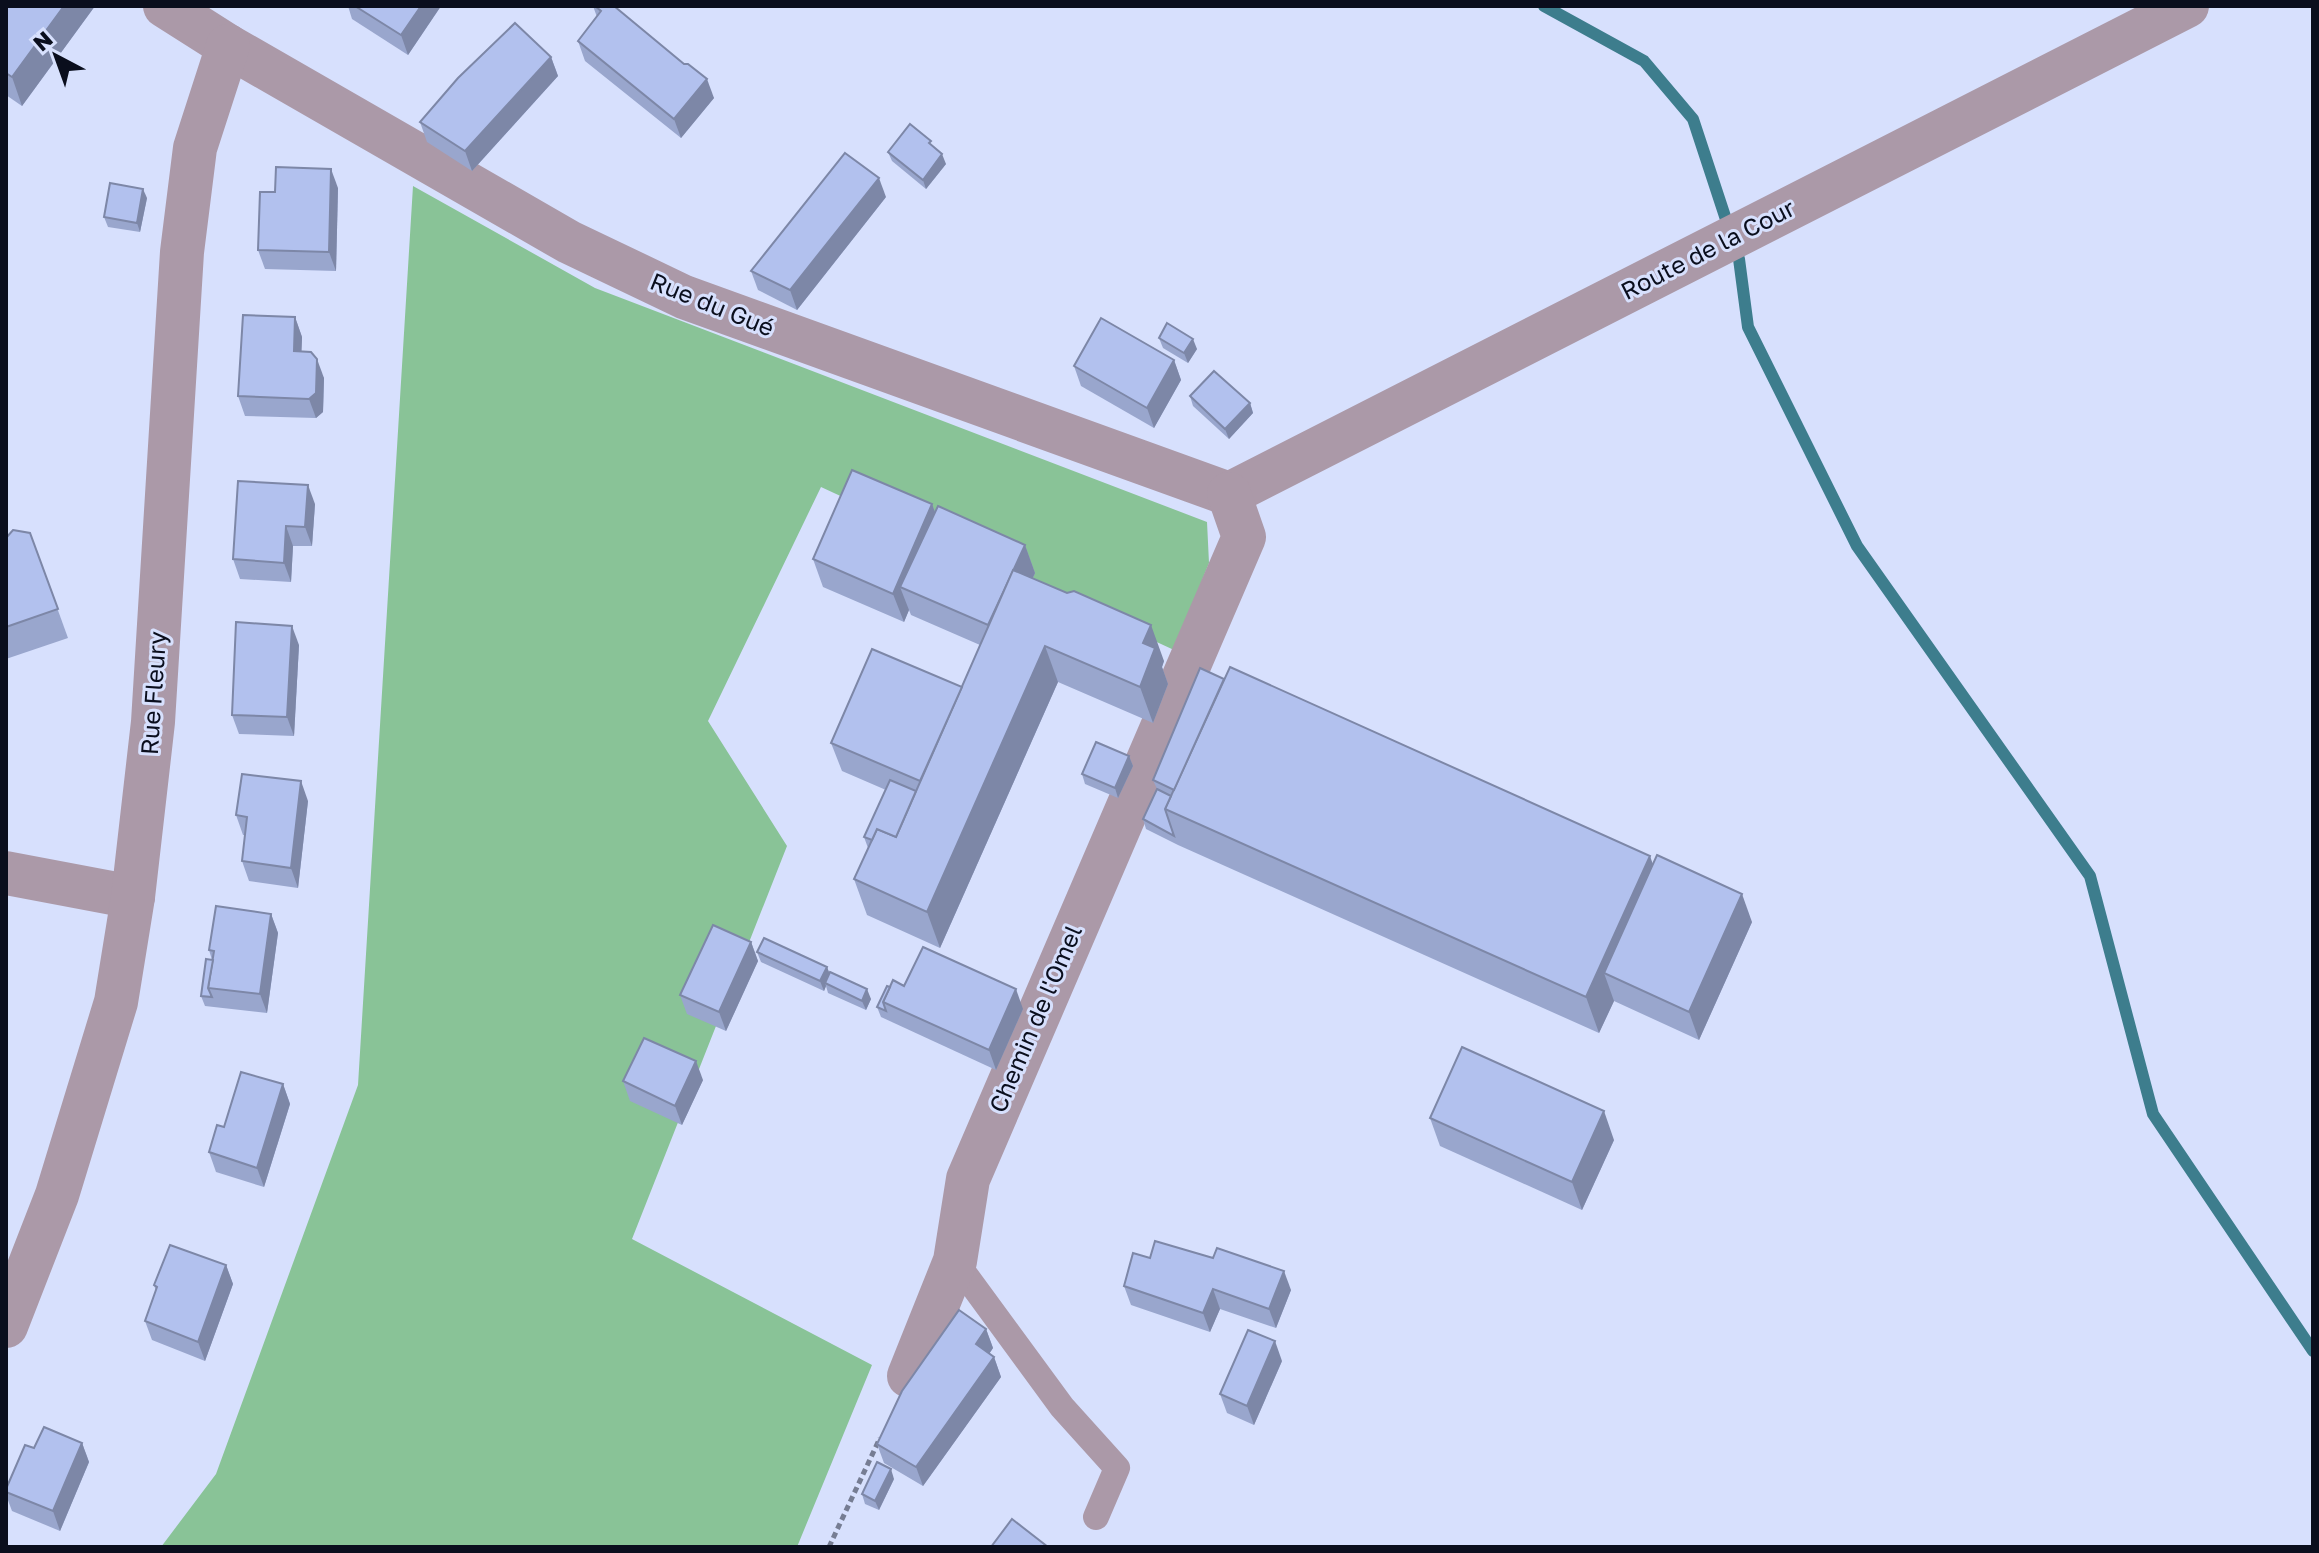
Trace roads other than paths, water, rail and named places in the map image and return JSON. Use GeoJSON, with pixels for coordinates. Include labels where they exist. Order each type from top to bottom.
{"type":"FeatureCollection","features":[{"type":"Feature","properties":{"kind":"street","name":"Rue du Gué"},"geometry":{"type":"LineString","coordinates":[[165,6],[228,46],[569,242],[684,297],[1229,494]]}},
{"type":"Feature","properties":{"kind":"street","name":"Route de la Cour"},"geometry":{"type":"LineString","coordinates":[[1229,494],[2187,6]]}},
{"type":"Feature","properties":{"kind":"street","name":"Rue Fleury"},"geometry":{"type":"LineString","coordinates":[[6,1326],[57,1195],[116,1002],[133,897],[153,722],[182,252],[195,148],[228,46]]}},
{"type":"Feature","properties":{"kind":"street","name":"Chemin de l'Omel"},"geometry":{"type":"LineString","coordinates":[[909,1376],[955,1261],[968,1179],[1244,537],[1229,494]]}},
{"type":"Feature","properties":{"kind":"street"},"geometry":{"type":"LineString","coordinates":[[6,873],[133,897]]}},
{"type":"Feature","properties":{"kind":"lane"},"geometry":{"type":"LineString","coordinates":[[955,1261],[1062,1407],[1117,1468],[1096,1517]]}},
{"type":"Feature","properties":{"kind":"waterway"},"geometry":{"type":"LineString","coordinates":[[1544,6],[1644,61],[1693,119],[1739,259],[1748,327],[1857,546],[2090,876],[2153,1114],[2313,1351]]}}]}
